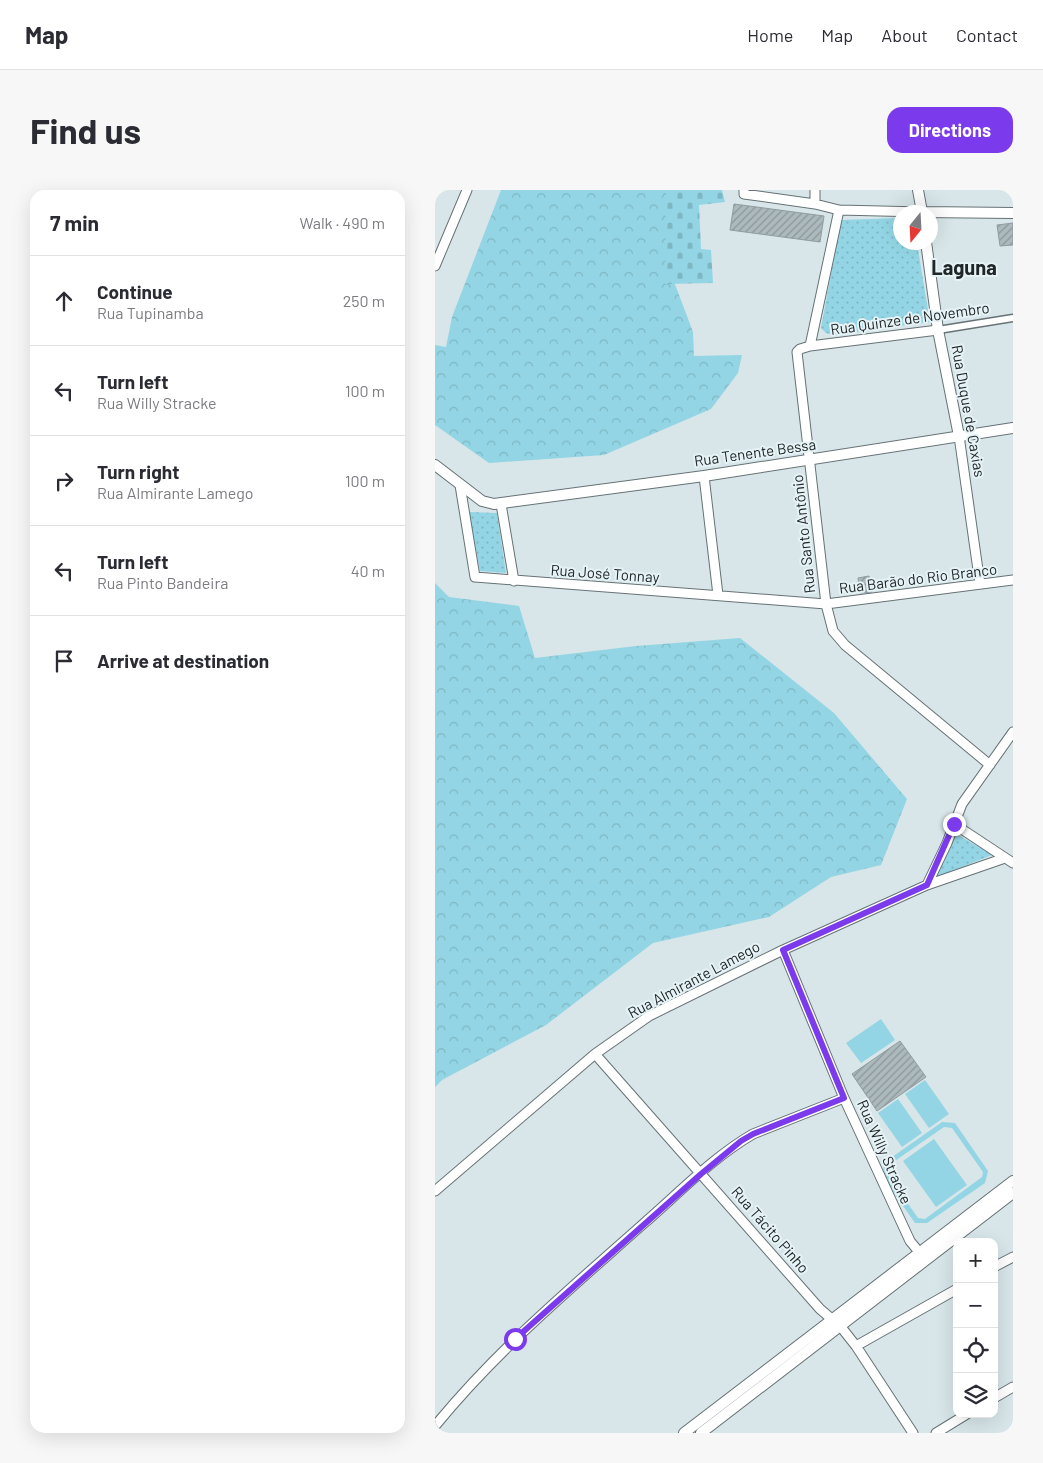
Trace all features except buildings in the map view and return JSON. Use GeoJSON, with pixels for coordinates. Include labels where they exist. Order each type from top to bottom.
{"type":"FeatureCollection","features":[{"type":"Feature","properties":{"kind":"street"},"geometry":{"type":"LineString","coordinates":[[435,266],[467,190]]}},
{"type":"Feature","properties":{"kind":"street"},"geometry":{"type":"LineString","coordinates":[[815,190],[815,204]]}},
{"type":"Feature","properties":{"kind":"street"},"geometry":{"type":"LineString","coordinates":[[918,190],[921,205]]}},
{"type":"Feature","properties":{"kind":"street"},"geometry":{"type":"LineString","coordinates":[[744,192],[839,210],[893,211]]}},
{"type":"Feature","properties":{"kind":"street","name":"Rua Santo Antônio"},"geometry":{"type":"LineString","coordinates":[[839,210],[811,346],[800,349],[797,352],[811,460],[826,604],[833,631],[845,645],[989,765]]}},
{"type":"Feature","properties":{"kind":"street"},"geometry":{"type":"LineString","coordinates":[[938,212],[1013,213]]}},
{"type":"Feature","properties":{"kind":"street","name":"Rua Duque de Caxias"},"geometry":{"type":"LineString","coordinates":[[927,250],[938,330],[959,436],[980,584]]}},
{"type":"Feature","properties":{"kind":"street","name":"Rua Quinze de Novembro"},"geometry":{"type":"LineString","coordinates":[[811,346],[938,330],[1013,318]]}},
{"type":"Feature","properties":{"kind":"street","name":"Rua Tenente Bessa"},"geometry":{"type":"LineString","coordinates":[[501,504],[704,476],[1013,428]]}},
{"type":"Feature","properties":{"kind":"street"},"geometry":{"type":"LineString","coordinates":[[435,465],[488,504],[501,504],[514,581]]}},
{"type":"Feature","properties":{"kind":"street"},"geometry":{"type":"LineString","coordinates":[[704,476],[717,596]]}},
{"type":"Feature","properties":{"kind":"street","name":"Rua José Tonnay"},"geometry":{"type":"LineString","coordinates":[[460,485],[475,577],[826,604]]}},
{"type":"Feature","properties":{"kind":"street","name":"Rua Barão do Rio Branco"},"geometry":{"type":"LineString","coordinates":[[826,604],[1013,580]]}},
{"type":"Feature","properties":{"kind":"street"},"geometry":{"type":"LineString","coordinates":[[927,885],[962,804],[1013,732]]}},
{"type":"Feature","properties":{"kind":"street"},"geometry":{"type":"LineString","coordinates":[[954,824],[1009,861]]}},
{"type":"Feature","properties":{"kind":"street","name":"Rua Almirante Lamego"},"geometry":{"type":"LineString","coordinates":[[435,1191],[595,1054],[649,1016],[783,950],[927,885],[1009,861]]}},
{"type":"Feature","properties":{"kind":"street","name":"Rua Willy Stracke"},"geometry":{"type":"LineString","coordinates":[[783,950],[844,1098],[909,1242],[922,1256]]}},
{"type":"Feature","properties":{"kind":"street","name":"Rua Tácito Pinho"},"geometry":{"type":"LineString","coordinates":[[595,1054],[820,1309],[837,1323],[856,1346],[913,1433]]}},
{"type":"Feature","properties":{"kind":"street"},"geometry":{"type":"LineString","coordinates":[[435,1426],[474,1381],[515,1339],[701,1174],[741,1141],[753,1134],[844,1098]]}},
{"type":"Feature","properties":{"kind":"street"},"geometry":{"type":"LineString","coordinates":[[684,1433],[735,1401],[837,1323],[1013,1181]]}},
{"type":"Feature","properties":{"kind":"street"},"geometry":{"type":"LineString","coordinates":[[922,1256],[1013,1193]]}},
{"type":"Feature","properties":{"kind":"street"},"geometry":{"type":"LineString","coordinates":[[998,1265],[1013,1257]]}},
{"type":"Feature","properties":{"kind":"street"},"geometry":{"type":"LineString","coordinates":[[856,1346],[953,1291]]}},
{"type":"Feature","properties":{"kind":"street"},"geometry":{"type":"LineString","coordinates":[[998,1396],[1013,1387]]}},
{"type":"Feature","properties":{"kind":"street"},"geometry":{"type":"LineString","coordinates":[[701,1433],[735,1401]]}},
{"type":"Feature","properties":{"kind":"street"},"geometry":{"type":"LineString","coordinates":[[936,1433],[960,1418]]}},
{"type":"Feature","properties":{"kind":"green space"},"geometry":{"type":"Polygon","coordinates":[[[501,190],[673,190],[670,271],[693,332],[694,356],[742,355],[738,373],[711,409],[604,455],[489,463],[435,425],[435,345],[446,347],[452,317],[501,190]]]}},
{"type":"Feature","properties":{"kind":"green space"},"geometry":{"type":"Polygon","coordinates":[[[666,190],[722,190],[725,202],[699,205],[701,249],[711,250],[713,283],[665,284],[666,190]]]}},
{"type":"Feature","properties":{"kind":"green space"},"geometry":{"type":"Polygon","coordinates":[[[893,218],[893,250],[918,250],[930,322],[834,335],[826,333],[821,328],[841,220],[893,218]]]}},
{"type":"Feature","properties":{"kind":"green space"},"geometry":{"type":"Polygon","coordinates":[[[469,512],[497,513],[506,573],[480,571],[469,512]]]}},
{"type":"Feature","properties":{"kind":"green space"},"geometry":{"type":"Polygon","coordinates":[[[435,583],[449,597],[519,606],[535,658],[636,646],[740,638],[834,713],[907,799],[881,865],[831,877],[769,917],[653,943],[546,1025],[442,1080],[435,1087],[435,583]]]}},
{"type":"Feature","properties":{"kind":"green space"},"geometry":{"type":"Polygon","coordinates":[[[955,833],[992,855],[935,878],[948,853],[955,833]]]}},
{"type":"Feature","properties":{"kind":"green space"},"geometry":{"type":"Polygon","coordinates":[[[881,1019],[895,1040],[861,1063],[846,1043],[881,1019]]]}},
{"type":"Feature","properties":{"kind":"green space"},"geometry":{"type":"Polygon","coordinates":[[[925,1080],[949,1114],[929,1128],[905,1094],[925,1080]]]}},
{"type":"Feature","properties":{"kind":"green space"},"geometry":{"type":"Polygon","coordinates":[[[898,1099],[922,1133],[902,1147],[878,1113],[898,1099]]]}},
{"type":"Feature","properties":{"kind":"green space"},"geometry":{"type":"Polygon","coordinates":[[[942,1122],[955,1123],[988,1171],[985,1183],[927,1223],[915,1223],[882,1176],[885,1162],[942,1122]],[[944,1127],[889,1165],[887,1174],[918,1218],[925,1219],[982,1177],[983,1172],[952,1128],[944,1127]]]}},
{"type":"Feature","properties":{"kind":"green space"},"geometry":{"type":"Polygon","coordinates":[[[934,1139],[967,1185],[936,1207],[903,1161],[934,1139]]]}},
{"type":"Feature","properties":{"kind":"district","name":"Laguna"},"geometry":{"type":"Point","coordinates":[964,268]}},
{"type":"Feature","properties":{"kind":"route"},"geometry":{"type":"LineString","coordinates":[[515,1339],[599,1263],[741,1141],[753,1134],[844,1098],[783,950],[927,885],[954,824]]}}]}
